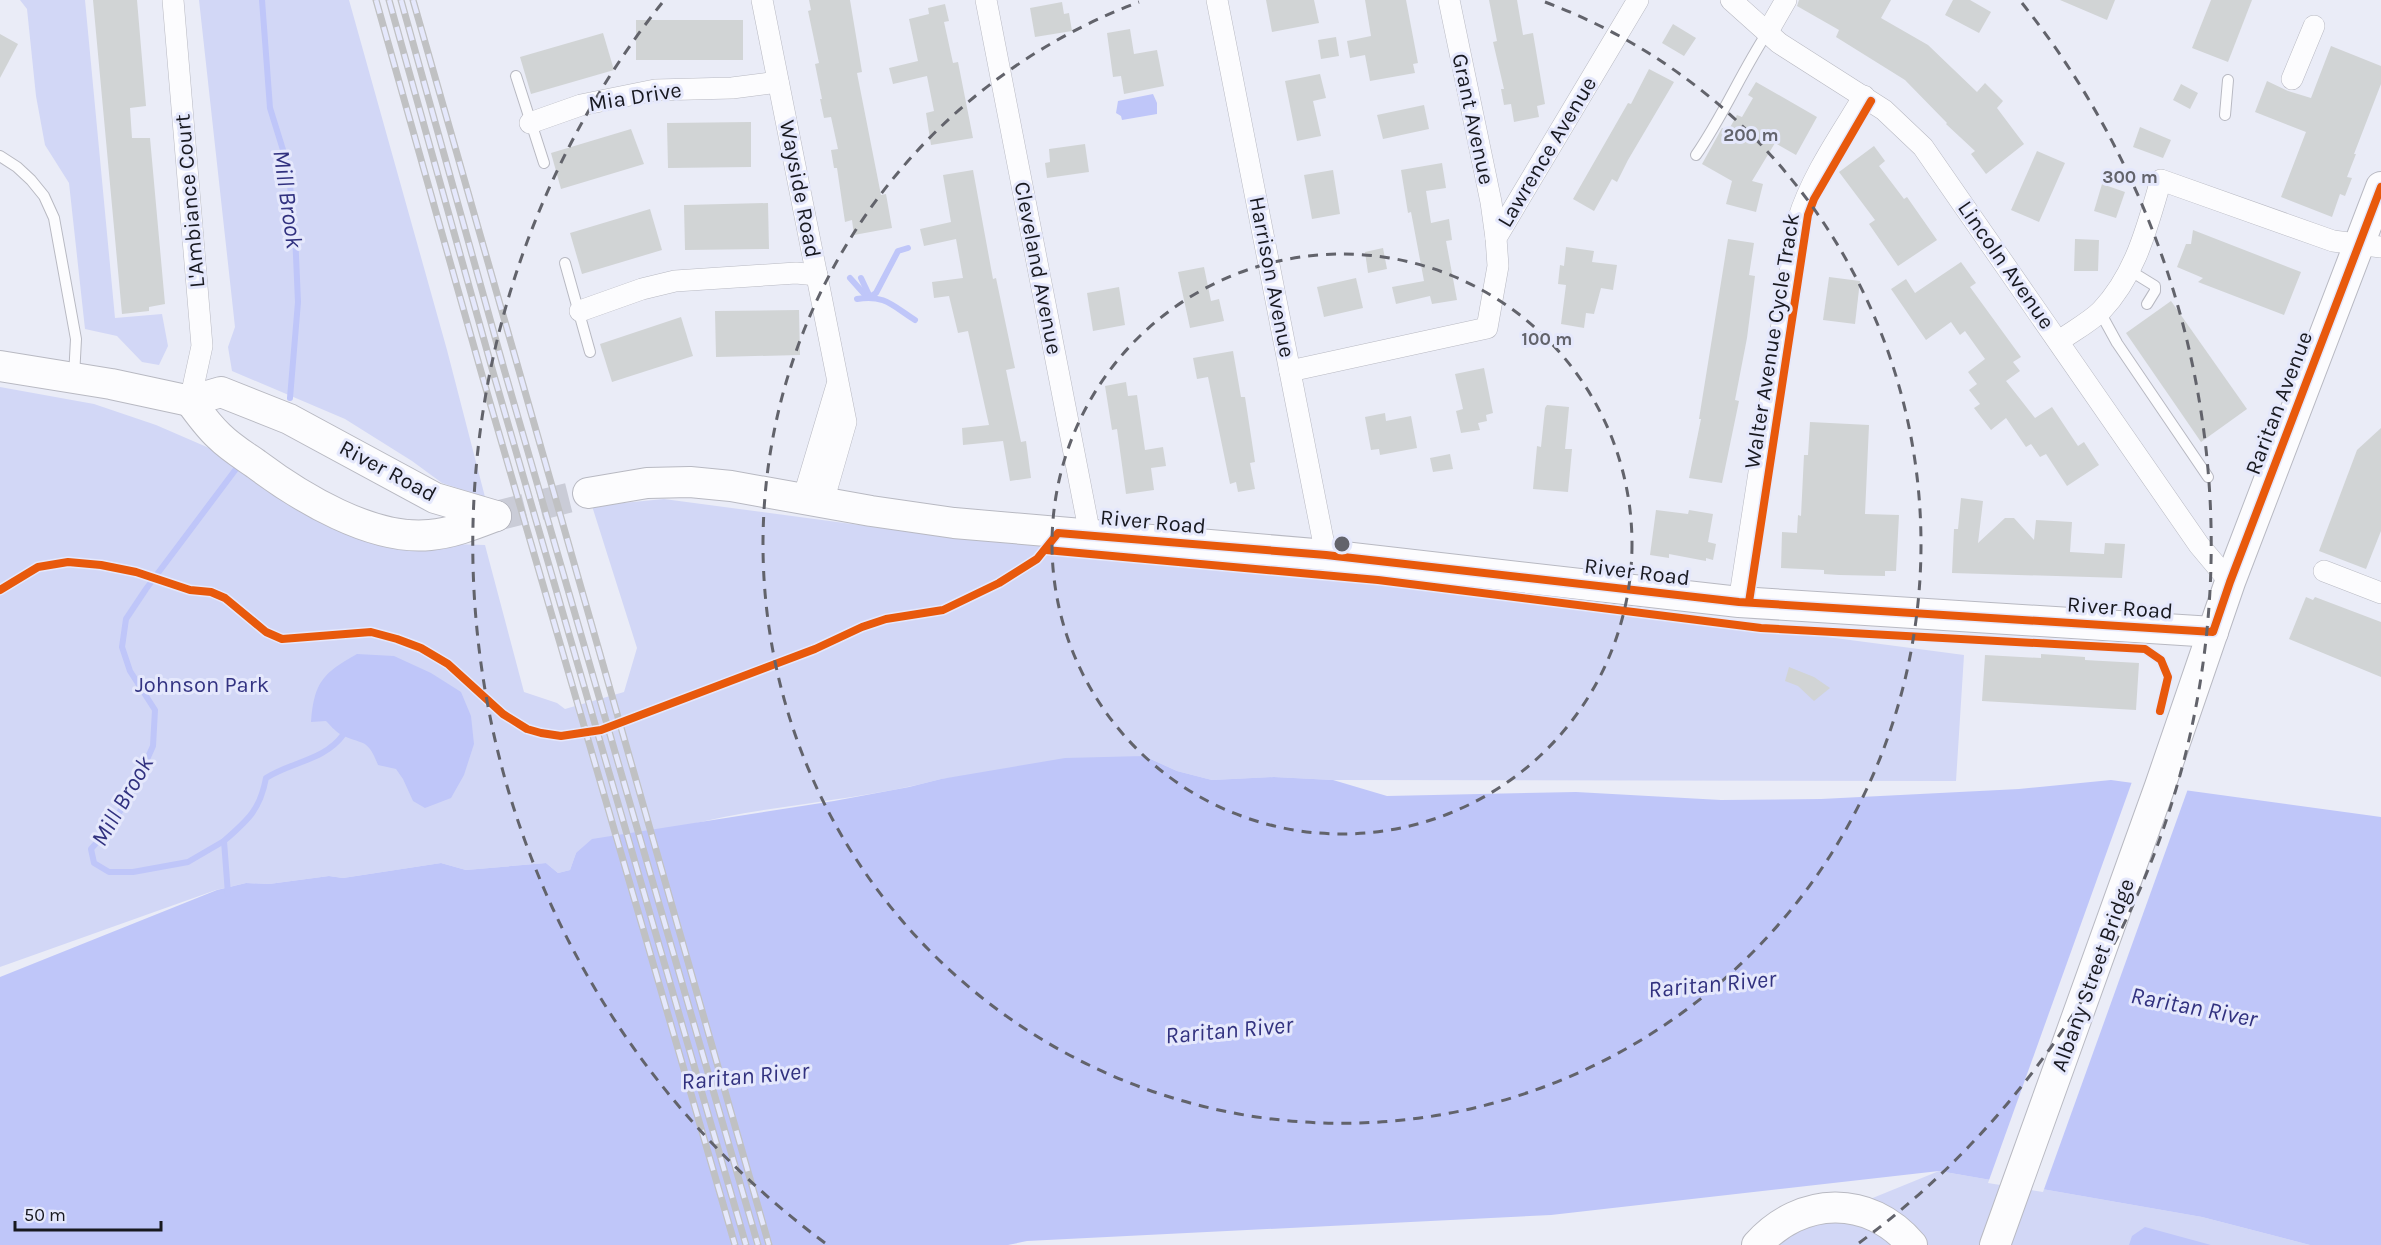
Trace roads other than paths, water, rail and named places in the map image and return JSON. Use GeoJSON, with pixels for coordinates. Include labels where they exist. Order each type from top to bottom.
{"type":"FeatureCollection","features":[{"type":"Feature","properties":{"kind":"street","name":"L'Ambiance Court"},"geometry":{"type":"LineString","coordinates":[[174,0],[202,346],[190,401]]}},
{"type":"Feature","properties":{"kind":"street","name":"Wayside Road"},"geometry":{"type":"LineString","coordinates":[[762,0],[846,422],[813,500]]}},
{"type":"Feature","properties":{"kind":"street","name":"Cleveland Avenue"},"geometry":{"type":"LineString","coordinates":[[986,0],[1090,535]]}},
{"type":"Feature","properties":{"kind":"street","name":"Harrison Avenue"},"geometry":{"type":"LineString","coordinates":[[1217,0],[1326,555]]}},
{"type":"Feature","properties":{"kind":"street","name":"Grant Avenue"},"geometry":{"type":"LineString","coordinates":[[1449,0],[1491,202],[1496,238]]}},
{"type":"Feature","properties":{"kind":"street","name":"Lawrence Avenue"},"geometry":{"type":"LineString","coordinates":[[1290,371],[1487,328],[1498,266],[1496,238],[1638,0]]}},
{"type":"Feature","properties":{"kind":"street","name":"Lincoln Avenue"},"geometry":{"type":"LineString","coordinates":[[1731,0],[1791,52],[1864,96],[1905,128],[1923,147],[2199,545],[2230,582]]}},
{"type":"Feature","properties":{"kind":"street"},"geometry":{"type":"LineString","coordinates":[[1767,33],[1786,0]]}},
{"type":"Feature","properties":{"kind":"street"},"geometry":{"type":"LineString","coordinates":[[2292,79],[2314,26]]}},
{"type":"Feature","properties":{"kind":"street","name":"Mia Drive"},"geometry":{"type":"LineString","coordinates":[[530,123],[581,105],[655,90],[732,87],[778,82]]}},
{"type":"Feature","properties":{"kind":"street"},"geometry":{"type":"LineString","coordinates":[[1739,602],[1798,220],[1815,177],[1864,96]]}},
{"type":"Feature","properties":{"kind":"street"},"geometry":{"type":"LineString","coordinates":[[2059,340],[2100,312],[2122,284],[2139,251],[2161,180],[2333,241],[2370,246]]}},
{"type":"Feature","properties":{"kind":"street","name":"Raritan Avenue"},"geometry":{"type":"LineString","coordinates":[[2183,720],[2230,582],[2370,246],[2381,187]]}},
{"type":"Feature","properties":{"kind":"street"},"geometry":{"type":"LineString","coordinates":[[580,311],[642,289],[675,281],[796,273],[817,275]]}},
{"type":"Feature","properties":{"kind":"street","name":"River Road"},"geometry":{"type":"LineString","coordinates":[[0,366],[190,401],[221,392],[289,418],[435,498],[496,516],[461,529],[429,536],[365,526],[309,499],[279,481],[219,436],[190,401]]}},
{"type":"Feature","properties":{"kind":"street","name":"River Road"},"geometry":{"type":"LineString","coordinates":[[588,493],[647,483],[690,482],[731,486],[954,523],[1326,555],[1739,602],[2213,632]]}},
{"type":"Feature","properties":{"kind":"street"},"geometry":{"type":"LineString","coordinates":[[2324,571],[2381,592]]}},
{"type":"Feature","properties":{"kind":"street","name":"Albany Street Bridge"},"geometry":{"type":"LineString","coordinates":[[1998,1240],[2183,720]]}},
{"type":"Feature","properties":{"kind":"street"},"geometry":{"type":"LineString","coordinates":[[1757,1245],[1768,1233],[1794,1216],[1828,1208],[1858,1210],[1871,1214],[1896,1229],[1912,1245]]}},
{"type":"Feature","properties":{"kind":"lane"},"geometry":{"type":"LineString","coordinates":[[1696,155],[1719,121],[1740,76],[1767,33]]}},
{"type":"Feature","properties":{"kind":"lane"},"geometry":{"type":"LineString","coordinates":[[516,76],[544,163]]}},
{"type":"Feature","properties":{"kind":"lane"},"geometry":{"type":"LineString","coordinates":[[2225,115],[2228,80]]}},
{"type":"Feature","properties":{"kind":"lane"},"geometry":{"type":"LineString","coordinates":[[0,156],[31,180],[44,196],[54,218],[76,339],[74,378]]}},
{"type":"Feature","properties":{"kind":"lane"},"geometry":{"type":"LineString","coordinates":[[565,263],[590,352]]}},
{"type":"Feature","properties":{"kind":"lane"},"geometry":{"type":"LineString","coordinates":[[2129,270],[2155,286],[2155,291],[2147,304]]}},
{"type":"Feature","properties":{"kind":"lane"},"geometry":{"type":"LineString","coordinates":[[2100,312],[2117,343],[2208,477]]}},
{"type":"Feature","properties":{"kind":"water"},"geometry":{"type":"Polygon","coordinates":[[[1153,94],[1157,103],[1157,114],[1122,120],[1121,116],[1116,113],[1118,101],[1153,94]]]}},
{"type":"Feature","properties":{"kind":"water"},"geometry":{"type":"Polygon","coordinates":[[[357,654],[394,656],[431,673],[461,692],[471,716],[474,744],[464,775],[451,798],[425,808],[413,801],[396,769],[378,765],[367,746],[340,734],[326,721],[311,722],[312,708],[322,680],[336,667],[357,654]]]}},
{"type":"Feature","properties":{"kind":"water","name":"Raritan River"},"geometry":{"type":"Polygon","coordinates":[[[1144,756],[1177,771],[1212,780],[1274,777],[1333,780],[1387,796],[1576,792],[1721,800],[1821,799],[2019,789],[2111,780],[2381,817],[2381,1245],[2310,1245],[2202,1217],[1939,1171],[1551,1215],[1027,1241],[1008,1245],[0,1245],[0,977],[217,890],[246,883],[269,884],[329,876],[343,878],[441,863],[466,870],[546,863],[558,873],[570,870],[576,853],[592,839],[834,801],[941,779],[1065,758],[1144,756]]]}},
{"type":"Feature","properties":{"kind":"water"},"geometry":{"type":"Polygon","coordinates":[[[2145,1227],[2211,1245],[2129,1245],[2132,1236],[2145,1227]]]}},
{"type":"Feature","properties":{"kind":"waterway","name":"Mill Brook"},"geometry":{"type":"LineString","coordinates":[[262,0],[270,108],[288,166],[295,233],[298,302],[290,398]]}},
{"type":"Feature","properties":{"kind":"waterway"},"geometry":{"type":"LineString","coordinates":[[870,297],[876,293],[898,251],[908,248]]}},
{"type":"Feature","properties":{"kind":"waterway"},"geometry":{"type":"LineString","coordinates":[[850,278],[867,297]]}},
{"type":"Feature","properties":{"kind":"waterway"},"geometry":{"type":"LineString","coordinates":[[861,278],[869,295],[867,297]]}},
{"type":"Feature","properties":{"kind":"waterway"},"geometry":{"type":"LineString","coordinates":[[857,299],[874,298],[888,302],[915,320]]}},
{"type":"Feature","properties":{"kind":"waterway","name":"Mill Brook"},"geometry":{"type":"LineString","coordinates":[[224,841],[188,862],[133,872],[109,872],[94,863],[91,849],[107,831],[132,793],[153,746],[155,710],[130,671],[122,647],[126,619],[239,465]]}},
{"type":"Feature","properties":{"kind":"waterway"},"geometry":{"type":"LineString","coordinates":[[228,894],[224,841],[252,814],[266,778],[327,750],[343,735]]}},
{"type":"Feature","properties":{"kind":"tunnel"},"geometry":{"type":"LineString","coordinates":[[496,516],[588,493]]}},
{"type":"Feature","properties":{"kind":"railway"},"geometry":{"type":"LineString","coordinates":[[376,0],[482,375],[735,1245]]}},
{"type":"Feature","properties":{"kind":"railway"},"geometry":{"type":"LineString","coordinates":[[389,0],[493,372],[746,1245]]}},
{"type":"Feature","properties":{"kind":"railway"},"geometry":{"type":"LineString","coordinates":[[401,0],[504,369],[758,1245]]}},
{"type":"Feature","properties":{"kind":"railway"},"geometry":{"type":"LineString","coordinates":[[413,0],[769,1245]]}},
{"type":"Feature","properties":{"kind":"park label","name":"Johnson Park"},"geometry":{"type":"Point","coordinates":[202,685]}}]}
